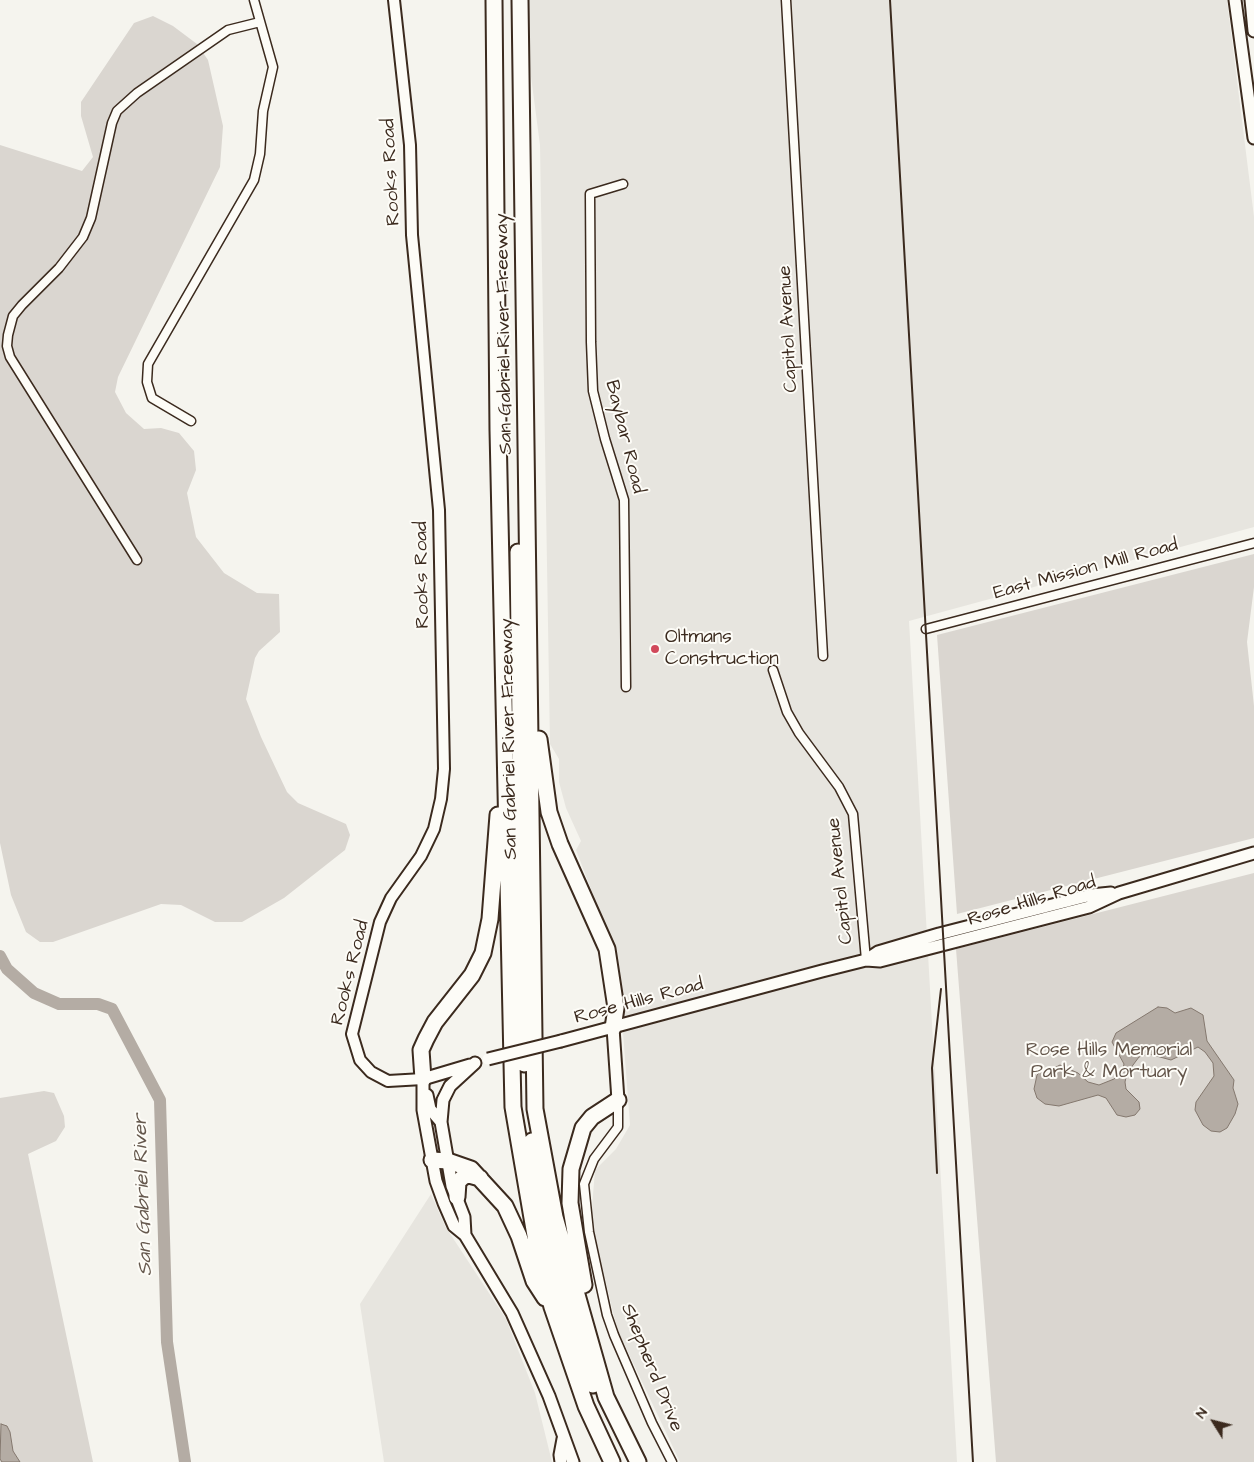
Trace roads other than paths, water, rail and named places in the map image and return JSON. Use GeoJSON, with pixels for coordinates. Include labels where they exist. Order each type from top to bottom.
{"type":"FeatureCollection","features":[{"type":"Feature","properties":{"kind":"highway","name":"San Gabriel River Freeway"},"geometry":{"type":"LineString","coordinates":[[494,0],[498,430],[513,1107],[534,1235],[552,1307],[586,1406],[612,1462]]}},
{"type":"Feature","properties":{"kind":"highway"},"geometry":{"type":"LineString","coordinates":[[503,0],[507,431],[515,827],[507,846]]}},
{"type":"Feature","properties":{"kind":"highway"},"geometry":{"type":"LineString","coordinates":[[512,0],[521,920],[526,1091],[542,1213],[561,1288],[589,1374],[627,1462]]}},
{"type":"Feature","properties":{"kind":"highway","name":"San Gabriel River Freeway"},"geometry":{"type":"LineString","coordinates":[[520,0],[535,1109],[555,1217],[606,1397],[638,1462]]}},
{"type":"Feature","properties":{"kind":"highway"},"geometry":{"type":"LineString","coordinates":[[529,638],[542,768],[549,812],[560,844],[608,949],[616,1008],[613,1028]]}},
{"type":"Feature","properties":{"kind":"highway"},"geometry":{"type":"LineString","coordinates":[[422,1079],[421,1050],[426,1038],[435,1022],[472,975],[483,953],[490,919],[505,721]]}},
{"type":"Feature","properties":{"kind":"highway"},"geometry":{"type":"LineString","coordinates":[[606,1397],[580,1269],[570,1203],[571,1177],[577,1144],[583,1128],[597,1113],[618,1100]]}},
{"type":"Feature","properties":{"kind":"highway"},"geometry":{"type":"LineString","coordinates":[[432,1160],[448,1161],[471,1170],[505,1206],[519,1236],[534,1281],[552,1307]]}},
{"type":"Feature","properties":{"kind":"highway"},"geometry":{"type":"LineString","coordinates":[[457,1197],[458,1182],[463,1177],[469,1175],[480,1178]]}},
{"type":"Feature","properties":{"kind":"highway"},"geometry":{"type":"LineString","coordinates":[[534,1235],[545,1248],[578,1358],[622,1462]]}},
{"type":"Feature","properties":{"kind":"main road"},"geometry":{"type":"LineString","coordinates":[[1236,0],[1254,138]]}},
{"type":"Feature","properties":{"kind":"main road"},"geometry":{"type":"LineString","coordinates":[[1251,0],[1254,31]]}},
{"type":"Feature","properties":{"kind":"main road","name":"Rose Hills Road"},"geometry":{"type":"LineString","coordinates":[[422,1079],[488,1059],[613,1028],[866,960],[880,961],[1089,907],[1119,893],[1254,853]]}},
{"type":"Feature","properties":{"kind":"main road","name":"Shepherd Drive"},"geometry":{"type":"LineString","coordinates":[[613,1028],[618,1100]]}},
{"type":"Feature","properties":{"kind":"main road"},"geometry":{"type":"LineString","coordinates":[[465,1235],[464,1216],[448,1161],[441,1122],[443,1100],[450,1086],[475,1063]]}},
{"type":"Feature","properties":{"kind":"main road"},"geometry":{"type":"LineString","coordinates":[[422,1079],[430,1108],[441,1122]]}},
{"type":"Feature","properties":{"kind":"main road"},"geometry":{"type":"LineString","coordinates":[[422,1079],[423,1110],[432,1160],[444,1203],[454,1226],[465,1235],[512,1313],[532,1353],[573,1462]]}},
{"type":"Feature","properties":{"kind":"main road"},"geometry":{"type":"LineString","coordinates":[[561,1462],[560,1455],[563,1439]]}},
{"type":"Feature","properties":{"kind":"street"},"geometry":{"type":"LineString","coordinates":[[191,421],[152,398],[147,382],[148,364],[254,180],[260,154],[263,111],[273,66],[254,0]]}},
{"type":"Feature","properties":{"kind":"street","name":"Rooks Road"},"geometry":{"type":"LineString","coordinates":[[394,0],[410,145],[412,235],[439,510],[444,769],[442,800],[434,829],[421,856],[391,898],[380,922],[352,1034],[360,1060],[372,1072],[388,1081],[422,1079]]}},
{"type":"Feature","properties":{"kind":"street","name":"Capitol Avenue"},"geometry":{"type":"LineString","coordinates":[[786,0],[823,656]]}},
{"type":"Feature","properties":{"kind":"street"},"geometry":{"type":"LineString","coordinates":[[137,560],[10,357],[7,346],[8,335],[13,316],[22,304],[59,268],[83,237],[91,218],[112,123],[117,111],[137,92],[228,30],[260,22]]}},
{"type":"Feature","properties":{"kind":"street","name":"Baybar Road"},"geometry":{"type":"LineString","coordinates":[[623,184],[590,194],[593,391],[605,439],[624,500],[626,687]]}},
{"type":"Feature","properties":{"kind":"street","name":"East Mission Mill Road"},"geometry":{"type":"LineString","coordinates":[[926,629],[1254,543]]}},
{"type":"Feature","properties":{"kind":"street","name":"Capitol Avenue"},"geometry":{"type":"LineString","coordinates":[[774,670],[787,712],[799,733],[839,787],[853,814],[866,960]]}},
{"type":"Feature","properties":{"kind":"street","name":"Shepherd Drive"},"geometry":{"type":"LineString","coordinates":[[618,1100],[618,1126],[594,1158],[584,1184],[589,1232],[607,1315],[614,1335],[652,1423],[672,1462]]}},
{"type":"Feature","properties":{"kind":"waterway","name":"San Gabriel River"},"geometry":{"type":"LineString","coordinates":[[0,956],[7,969],[34,993],[59,1004],[98,1004],[112,1009],[160,1100],[167,1342],[185,1462]]}},
{"type":"Feature","properties":{"kind":"railway"},"geometry":{"type":"LineString","coordinates":[[890,0],[973,1462]]}},
{"type":"Feature","properties":{"kind":"railway"},"geometry":{"type":"LineString","coordinates":[[937,1173],[932,1068],[941,989]]}},
{"type":"Feature","properties":{"kind":"place","name":"Oltmans Construction"},"geometry":{"type":"Point","coordinates":[655,649]}},
{"type":"Feature","properties":{"kind":"park label","name":"Rose Hills Memorial Park & Mortuary"},"geometry":{"type":"Point","coordinates":[1109,1062]}}]}
